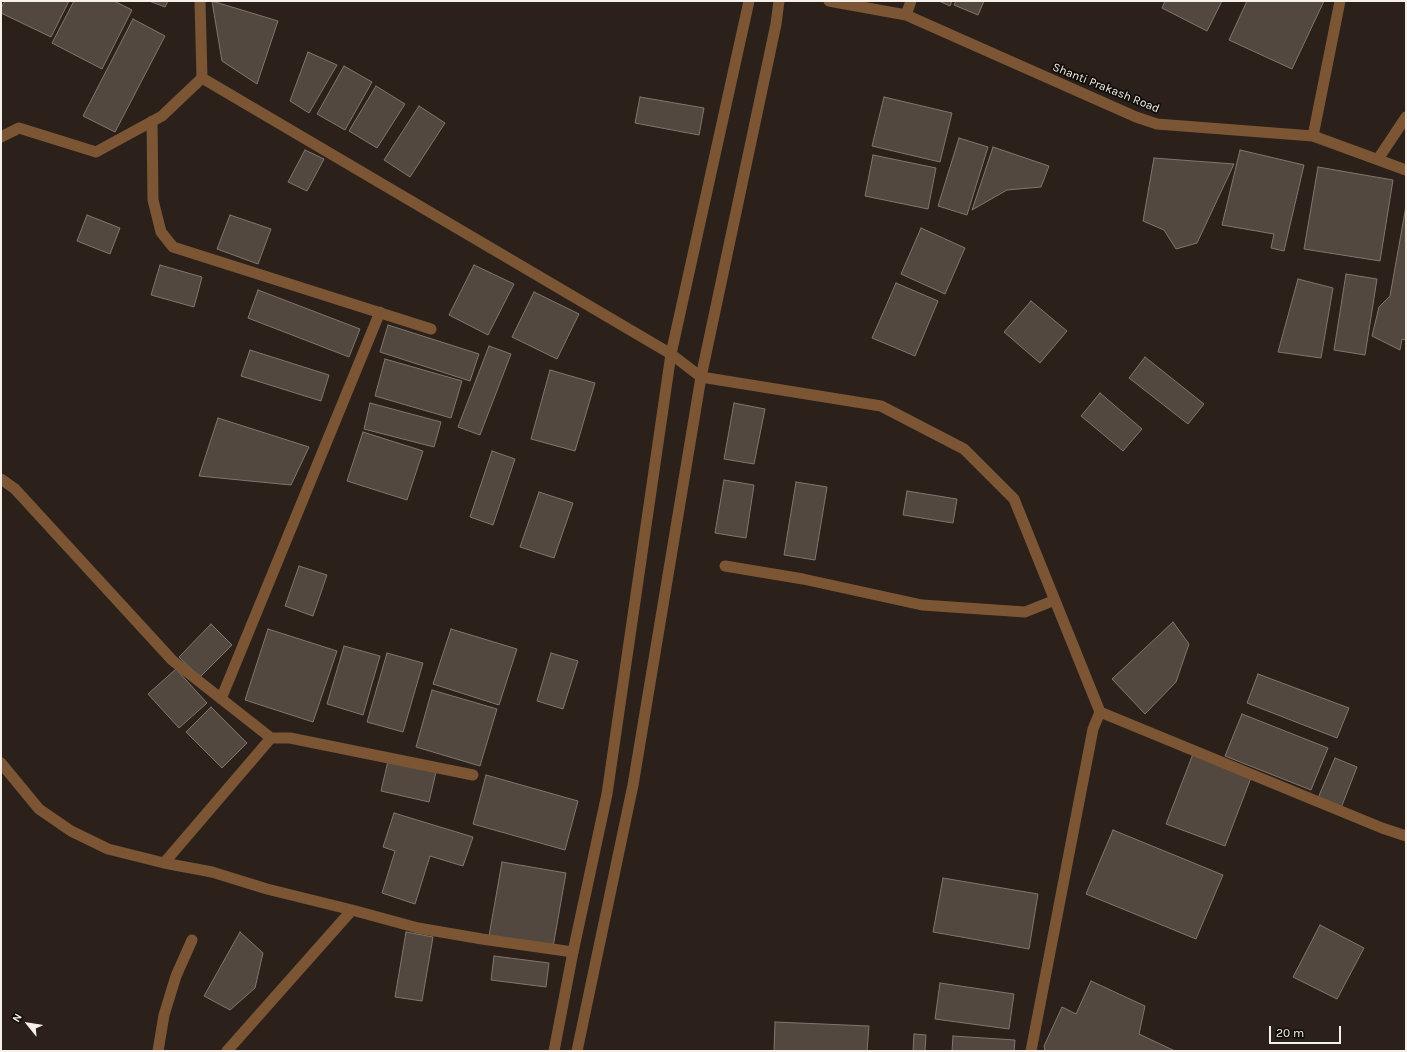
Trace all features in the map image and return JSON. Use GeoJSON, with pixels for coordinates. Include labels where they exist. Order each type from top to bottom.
{"type":"FeatureCollection","features":[{"type":"Feature","properties":{"kind":"street"},"geometry":{"type":"LineString","coordinates":[[1,137],[19,128],[96,152],[162,116],[202,78],[200,1]]}},
{"type":"Feature","properties":{"kind":"street"},"geometry":{"type":"LineString","coordinates":[[554,1051],[572,952],[607,794],[671,354],[749,1]]}},
{"type":"Feature","properties":{"kind":"street"},"geometry":{"type":"LineString","coordinates":[[577,1051],[633,785],[701,377],[776,24],[779,1]]}},
{"type":"Feature","properties":{"kind":"street","name":"Shanti Prakash Road"},"geometry":{"type":"LineString","coordinates":[[829,1],[906,15],[1136,117],[1157,124],[1313,136],[1406,170]]}},
{"type":"Feature","properties":{"kind":"street"},"geometry":{"type":"LineString","coordinates":[[906,15],[911,1]]}},
{"type":"Feature","properties":{"kind":"street"},"geometry":{"type":"LineString","coordinates":[[1313,136],[1340,1]]}},
{"type":"Feature","properties":{"kind":"street"},"geometry":{"type":"LineString","coordinates":[[202,78],[671,354],[701,377],[881,406],[964,450],[1014,499],[1100,712],[1093,729],[1031,1051]]}},
{"type":"Feature","properties":{"kind":"street"},"geometry":{"type":"LineString","coordinates":[[1378,160],[1406,117]]}},
{"type":"Feature","properties":{"kind":"street"},"geometry":{"type":"LineString","coordinates":[[152,121],[153,200],[161,232],[174,247],[431,329]]}},
{"type":"Feature","properties":{"kind":"street"},"geometry":{"type":"LineString","coordinates":[[221,699],[380,312]]}},
{"type":"Feature","properties":{"kind":"street"},"geometry":{"type":"LineString","coordinates":[[1,480],[15,489],[172,660],[271,738],[290,738],[473,775]]}},
{"type":"Feature","properties":{"kind":"street"},"geometry":{"type":"LineString","coordinates":[[724,566],[803,580],[922,605],[1025,612],[1055,600]]}},
{"type":"Feature","properties":{"kind":"street"},"geometry":{"type":"LineString","coordinates":[[1100,712],[1382,828],[1406,836]]}},
{"type":"Feature","properties":{"kind":"street"},"geometry":{"type":"LineString","coordinates":[[164,863],[271,738]]}},
{"type":"Feature","properties":{"kind":"street"},"geometry":{"type":"LineString","coordinates":[[1,763],[39,809],[71,831],[108,849],[164,863],[212,872],[267,889],[418,928],[572,952]]}},
{"type":"Feature","properties":{"kind":"street"},"geometry":{"type":"LineString","coordinates":[[227,1051],[352,910]]}},
{"type":"Feature","properties":{"kind":"street"},"geometry":{"type":"LineString","coordinates":[[158,1051],[164,1015],[174,983],[192,940]]}},
{"type":"Feature","properties":{"kind":"building"},"geometry":{"type":"Polygon","coordinates":[[[5,1],[69,1],[51,37],[1,13],[1,8],[5,1]]]}},
{"type":"Feature","properties":{"kind":"building"},"geometry":{"type":"Polygon","coordinates":[[[74,1],[114,1],[132,10],[102,69],[52,43],[74,1]]]}},
{"type":"Feature","properties":{"kind":"building"},"geometry":{"type":"Polygon","coordinates":[[[149,1],[168,1],[165,7],[149,1]]]}},
{"type":"Feature","properties":{"kind":"building"},"geometry":{"type":"Polygon","coordinates":[[[212,1],[278,21],[257,84],[222,61],[212,1]]]}},
{"type":"Feature","properties":{"kind":"building"},"geometry":{"type":"Polygon","coordinates":[[[939,1],[952,1],[950,6],[939,1]]]}},
{"type":"Feature","properties":{"kind":"building"},"geometry":{"type":"Polygon","coordinates":[[[956,1],[984,1],[978,15],[954,5],[956,1]]]}},
{"type":"Feature","properties":{"kind":"building"},"geometry":{"type":"Polygon","coordinates":[[[1165,1],[1222,1],[1207,31],[1162,8],[1165,1]]]}},
{"type":"Feature","properties":{"kind":"building"},"geometry":{"type":"Polygon","coordinates":[[[1247,1],[1324,1],[1292,69],[1229,40],[1247,1]]]}},
{"type":"Feature","properties":{"kind":"building"},"geometry":{"type":"Polygon","coordinates":[[[133,19],[165,36],[115,132],[83,116],[133,19]]]}},
{"type":"Feature","properties":{"kind":"building"},"geometry":{"type":"Polygon","coordinates":[[[308,52],[337,65],[309,113],[290,101],[308,52]]]}},
{"type":"Feature","properties":{"kind":"building"},"geometry":{"type":"Polygon","coordinates":[[[344,66],[372,82],[345,130],[317,114],[344,66]]]}},
{"type":"Feature","properties":{"kind":"building"},"geometry":{"type":"Polygon","coordinates":[[[376,86],[405,104],[377,148],[349,131],[376,86]]]}},
{"type":"Feature","properties":{"kind":"building"},"geometry":{"type":"Polygon","coordinates":[[[640,97],[704,108],[699,135],[635,123],[640,97]]]}},
{"type":"Feature","properties":{"kind":"building"},"geometry":{"type":"Polygon","coordinates":[[[884,97],[952,113],[940,162],[872,146],[884,97]]]}},
{"type":"Feature","properties":{"kind":"building"},"geometry":{"type":"Polygon","coordinates":[[[419,106],[445,123],[410,177],[384,160],[419,106]]]}},
{"type":"Feature","properties":{"kind":"building"},"geometry":{"type":"Polygon","coordinates":[[[959,138],[988,147],[967,215],[938,206],[959,138]]]}},
{"type":"Feature","properties":{"kind":"building"},"geometry":{"type":"Polygon","coordinates":[[[993,147],[1049,166],[1041,187],[1007,190],[972,210],[993,147]]]}},
{"type":"Feature","properties":{"kind":"building"},"geometry":{"type":"Polygon","coordinates":[[[305,150],[324,159],[307,191],[288,182],[305,150]]]}},
{"type":"Feature","properties":{"kind":"building"},"geometry":{"type":"Polygon","coordinates":[[[1240,150],[1304,165],[1284,251],[1271,248],[1274,234],[1222,225],[1240,150]]]}},
{"type":"Feature","properties":{"kind":"building"},"geometry":{"type":"Polygon","coordinates":[[[873,155],[936,168],[928,209],[865,196],[873,155]]]}},
{"type":"Feature","properties":{"kind":"building"},"geometry":{"type":"Polygon","coordinates":[[[1154,158],[1234,164],[1197,243],[1176,249],[1164,230],[1143,221],[1154,158]]]}},
{"type":"Feature","properties":{"kind":"building"},"geometry":{"type":"Polygon","coordinates":[[[1318,167],[1393,180],[1380,261],[1304,249],[1318,167]]]}},
{"type":"Feature","properties":{"kind":"building"},"geometry":{"type":"Polygon","coordinates":[[[1406,206],[1406,340],[1402,339],[1400,350],[1372,336],[1379,307],[1390,296],[1406,206]]]}},
{"type":"Feature","properties":{"kind":"building"},"geometry":{"type":"Polygon","coordinates":[[[87,215],[120,228],[110,254],[77,241],[87,215]]]}},
{"type":"Feature","properties":{"kind":"building"},"geometry":{"type":"Polygon","coordinates":[[[230,215],[271,229],[258,264],[217,249],[230,215]]]}},
{"type":"Feature","properties":{"kind":"building"},"geometry":{"type":"Polygon","coordinates":[[[921,228],[965,248],[945,294],[901,274],[921,228]]]}},
{"type":"Feature","properties":{"kind":"building"},"geometry":{"type":"Polygon","coordinates":[[[160,265],[202,277],[194,307],[151,295],[160,265]]]}},
{"type":"Feature","properties":{"kind":"building"},"geometry":{"type":"Polygon","coordinates":[[[474,265],[514,284],[488,335],[449,315],[474,265]]]}},
{"type":"Feature","properties":{"kind":"building"},"geometry":{"type":"Polygon","coordinates":[[[1346,274],[1377,279],[1365,355],[1334,350],[1346,274]]]}},
{"type":"Feature","properties":{"kind":"building"},"geometry":{"type":"Polygon","coordinates":[[[1298,279],[1333,288],[1321,358],[1278,352],[1298,279]]]}},
{"type":"Feature","properties":{"kind":"building"},"geometry":{"type":"Polygon","coordinates":[[[896,283],[938,301],[915,356],[872,338],[896,283]]]}},
{"type":"Feature","properties":{"kind":"building"},"geometry":{"type":"Polygon","coordinates":[[[258,290],[360,329],[349,357],[248,318],[258,290]]]}},
{"type":"Feature","properties":{"kind":"building"},"geometry":{"type":"Polygon","coordinates":[[[534,292],[579,314],[557,359],[512,337],[534,292]]]}},
{"type":"Feature","properties":{"kind":"building"},"geometry":{"type":"Polygon","coordinates":[[[1031,301],[1067,331],[1040,363],[1004,332],[1031,301]]]}},
{"type":"Feature","properties":{"kind":"building"},"geometry":{"type":"Polygon","coordinates":[[[388,325],[479,354],[470,381],[380,352],[388,325]]]}},
{"type":"Feature","properties":{"kind":"building"},"geometry":{"type":"Polygon","coordinates":[[[489,346],[511,354],[480,435],[458,427],[489,346]]]}},
{"type":"Feature","properties":{"kind":"building"},"geometry":{"type":"Polygon","coordinates":[[[250,350],[329,375],[321,401],[241,376],[250,350]]]}},
{"type":"Feature","properties":{"kind":"building"},"geometry":{"type":"Polygon","coordinates":[[[1145,357],[1204,404],[1188,424],[1129,378],[1145,357]]]}},
{"type":"Feature","properties":{"kind":"building"},"geometry":{"type":"Polygon","coordinates":[[[385,359],[462,381],[451,418],[375,396],[385,359]]]}},
{"type":"Feature","properties":{"kind":"building"},"geometry":{"type":"Polygon","coordinates":[[[550,370],[595,383],[575,451],[531,439],[550,370]]]}},
{"type":"Feature","properties":{"kind":"building"},"geometry":{"type":"Polygon","coordinates":[[[1100,393],[1142,429],[1123,451],[1081,416],[1100,393]]]}},
{"type":"Feature","properties":{"kind":"building"},"geometry":{"type":"Polygon","coordinates":[[[370,403],[441,422],[434,447],[364,429],[370,403]]]}},
{"type":"Feature","properties":{"kind":"building"},"geometry":{"type":"Polygon","coordinates":[[[734,403],[765,409],[754,464],[724,459],[734,403]]]}},
{"type":"Feature","properties":{"kind":"building"},"geometry":{"type":"Polygon","coordinates":[[[218,418],[309,447],[291,485],[199,476],[218,418]]]}},
{"type":"Feature","properties":{"kind":"building"},"geometry":{"type":"Polygon","coordinates":[[[363,432],[423,451],[407,500],[347,481],[363,432]]]}},
{"type":"Feature","properties":{"kind":"building"},"geometry":{"type":"Polygon","coordinates":[[[492,451],[515,459],[493,525],[470,517],[492,451]]]}},
{"type":"Feature","properties":{"kind":"building"},"geometry":{"type":"Polygon","coordinates":[[[724,480],[754,485],[746,538],[715,533],[724,480]]]}},
{"type":"Feature","properties":{"kind":"building"},"geometry":{"type":"Polygon","coordinates":[[[796,482],[827,487],[815,560],[784,555],[796,482]]]}},
{"type":"Feature","properties":{"kind":"building"},"geometry":{"type":"Polygon","coordinates":[[[907,491],[957,499],[953,523],[903,515],[907,491]]]}},
{"type":"Feature","properties":{"kind":"building"},"geometry":{"type":"Polygon","coordinates":[[[539,492],[573,503],[554,558],[520,547],[539,492]]]}},
{"type":"Feature","properties":{"kind":"building"},"geometry":{"type":"Polygon","coordinates":[[[299,566],[327,575],[313,616],[285,606],[299,566]]]}},
{"type":"Feature","properties":{"kind":"building"},"geometry":{"type":"Polygon","coordinates":[[[1173,622],[1189,644],[1176,682],[1145,714],[1112,679],[1173,622]]]}},
{"type":"Feature","properties":{"kind":"building"},"geometry":{"type":"Polygon","coordinates":[[[211,624],[232,645],[200,677],[179,657],[211,624]]]}},
{"type":"Feature","properties":{"kind":"building"},"geometry":{"type":"Polygon","coordinates":[[[268,629],[337,651],[313,722],[245,700],[268,629]]]}},
{"type":"Feature","properties":{"kind":"building"},"geometry":{"type":"Polygon","coordinates":[[[451,629],[517,649],[499,705],[433,684],[451,629]]]}},
{"type":"Feature","properties":{"kind":"building"},"geometry":{"type":"Polygon","coordinates":[[[344,646],[380,656],[363,715],[327,704],[344,646]]]}},
{"type":"Feature","properties":{"kind":"building"},"geometry":{"type":"Polygon","coordinates":[[[387,653],[423,663],[403,732],[367,722],[387,653]]]}},
{"type":"Feature","properties":{"kind":"building"},"geometry":{"type":"Polygon","coordinates":[[[551,653],[578,661],[563,709],[537,701],[551,653]]]}},
{"type":"Feature","properties":{"kind":"building"},"geometry":{"type":"Polygon","coordinates":[[[176,669],[207,703],[179,728],[148,694],[176,669]]]}},
{"type":"Feature","properties":{"kind":"building"},"geometry":{"type":"Polygon","coordinates":[[[1258,674],[1349,708],[1337,738],[1247,703],[1258,674]]]}},
{"type":"Feature","properties":{"kind":"building"},"geometry":{"type":"Polygon","coordinates":[[[432,690],[497,709],[480,766],[416,747],[432,690]]]}},
{"type":"Feature","properties":{"kind":"building"},"geometry":{"type":"Polygon","coordinates":[[[211,707],[247,743],[222,768],[186,732],[211,707]]]}},
{"type":"Feature","properties":{"kind":"building"},"geometry":{"type":"Polygon","coordinates":[[[1242,714],[1328,748],[1311,790],[1225,756],[1242,714]]]}},
{"type":"Feature","properties":{"kind":"building"},"geometry":{"type":"Polygon","coordinates":[[[1193,754],[1252,775],[1225,846],[1166,824],[1193,754]]]}},
{"type":"Feature","properties":{"kind":"building"},"geometry":{"type":"Polygon","coordinates":[[[1335,758],[1357,767],[1341,808],[1318,798],[1335,758]]]}},
{"type":"Feature","properties":{"kind":"building"},"geometry":{"type":"Polygon","coordinates":[[[388,761],[436,772],[429,802],[381,791],[388,761]]]}},
{"type":"Feature","properties":{"kind":"building"},"geometry":{"type":"Polygon","coordinates":[[[486,775],[578,801],[565,850],[473,824],[486,775]]]}},
{"type":"Feature","properties":{"kind":"building"},"geometry":{"type":"Polygon","coordinates":[[[394,813],[473,837],[463,866],[430,856],[415,904],[382,893],[395,851],[383,847],[394,813]]]}},
{"type":"Feature","properties":{"kind":"building"},"geometry":{"type":"Polygon","coordinates":[[[1113,830],[1223,875],[1196,939],[1086,894],[1113,830]]]}},
{"type":"Feature","properties":{"kind":"building"},"geometry":{"type":"Polygon","coordinates":[[[502,862],[566,873],[553,947],[489,936],[502,862]]]}},
{"type":"Feature","properties":{"kind":"building"},"geometry":{"type":"Polygon","coordinates":[[[943,878],[1038,894],[1029,949],[933,932],[943,878]]]}},
{"type":"Feature","properties":{"kind":"building"},"geometry":{"type":"Polygon","coordinates":[[[1320,925],[1364,948],[1337,999],[1293,977],[1320,925]]]}},
{"type":"Feature","properties":{"kind":"building"},"geometry":{"type":"Polygon","coordinates":[[[240,932],[263,953],[255,988],[230,1010],[204,996],[240,932]]]}},
{"type":"Feature","properties":{"kind":"building"},"geometry":{"type":"Polygon","coordinates":[[[406,932],[433,937],[422,1001],[395,997],[406,932]]]}},
{"type":"Feature","properties":{"kind":"building"},"geometry":{"type":"Polygon","coordinates":[[[494,956],[549,963],[546,987],[491,980],[494,956]]]}},
{"type":"Feature","properties":{"kind":"building"},"geometry":{"type":"Polygon","coordinates":[[[1091,981],[1145,1006],[1139,1034],[1175,1051],[1045,1051],[1044,1046],[1062,1007],[1076,1014],[1091,981]]]}},
{"type":"Feature","properties":{"kind":"building"},"geometry":{"type":"Polygon","coordinates":[[[940,983],[1014,994],[1009,1029],[935,1019],[940,983]]]}},
{"type":"Feature","properties":{"kind":"building"},"geometry":{"type":"Polygon","coordinates":[[[775,1022],[869,1026],[867,1051],[774,1051],[775,1022]]]}},
{"type":"Feature","properties":{"kind":"building"},"geometry":{"type":"Polygon","coordinates":[[[914,1034],[926,1035],[925,1051],[913,1051],[914,1034]]]}},
{"type":"Feature","properties":{"kind":"building"},"geometry":{"type":"Polygon","coordinates":[[[953,1036],[1015,1040],[1014,1051],[952,1051],[953,1036]]]}}]}
